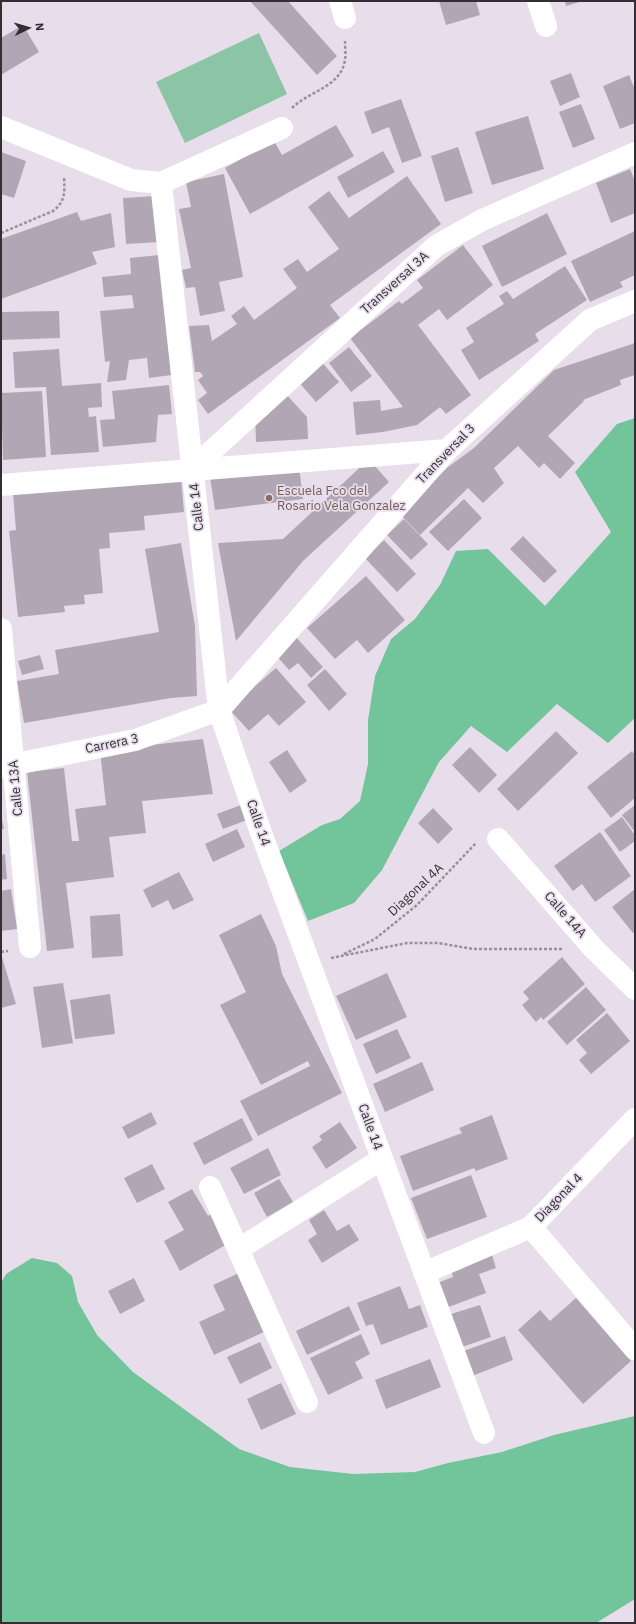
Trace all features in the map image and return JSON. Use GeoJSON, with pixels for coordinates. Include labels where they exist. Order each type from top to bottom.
{"type":"FeatureCollection","features":[{"type":"Feature","properties":{"kind":"street"},"geometry":{"type":"LineString","coordinates":[[538,1],[546,26]]}},
{"type":"Feature","properties":{"kind":"street"},"geometry":{"type":"LineString","coordinates":[[1,127],[131,180],[161,183],[282,128]]}},
{"type":"Feature","properties":{"kind":"street","name":"Transversal 3A"},"geometry":{"type":"LineString","coordinates":[[192,469],[436,246],[482,220],[635,153]]}},
{"type":"Feature","properties":{"kind":"street","name":"Calle 14"},"geometry":{"type":"LineString","coordinates":[[161,183],[219,710],[260,830],[484,1433]]}},
{"type":"Feature","properties":{"kind":"street","name":"Transversal 3"},"geometry":{"type":"LineString","coordinates":[[219,710],[447,450],[590,320],[635,301]]}},
{"type":"Feature","properties":{"kind":"street"},"geometry":{"type":"LineString","coordinates":[[1,485],[447,450]]}},
{"type":"Feature","properties":{"kind":"street","name":"Calle 13A"},"geometry":{"type":"LineString","coordinates":[[1,629],[7,766],[30,947]]}},
{"type":"Feature","properties":{"kind":"street","name":"Carrera 3"},"geometry":{"type":"LineString","coordinates":[[7,766],[135,740],[219,710]]}},
{"type":"Feature","properties":{"kind":"street","name":"Calle 14A"},"geometry":{"type":"LineString","coordinates":[[498,838],[594,949],[635,989]]}},
{"type":"Feature","properties":{"kind":"street","name":"Diagonal 4"},"geometry":{"type":"LineString","coordinates":[[424,1273],[531,1227],[635,1119]]}},
{"type":"Feature","properties":{"kind":"street"},"geometry":{"type":"LineString","coordinates":[[238,1249],[382,1159]]}},
{"type":"Feature","properties":{"kind":"street"},"geometry":{"type":"LineString","coordinates":[[210,1187],[307,1402]]}},
{"type":"Feature","properties":{"kind":"street"},"geometry":{"type":"LineString","coordinates":[[531,1227],[635,1349]]}},
{"type":"Feature","properties":{"kind":"path"},"geometry":{"type":"LineString","coordinates":[[282,128],[285,116],[294,106],[310,94],[329,85],[340,75],[345,61],[343,10]]}},
{"type":"Feature","properties":{"kind":"path"},"geometry":{"type":"LineString","coordinates":[[1,232],[53,211],[60,206],[65,190],[58,150]]}},
{"type":"Feature","properties":{"kind":"path","name":"Diagonal 4A"},"geometry":{"type":"LineString","coordinates":[[340,956],[375,939],[417,905],[451,872],[467,851],[482,838],[488,834],[498,838]]}},
{"type":"Feature","properties":{"kind":"path"},"geometry":{"type":"LineString","coordinates":[[310,965],[340,956],[407,943],[438,943],[473,950],[594,949]]}},
{"type":"Feature","properties":{"kind":"green space"},"geometry":{"type":"Polygon","coordinates":[[[259,33],[287,94],[185,143],[156,82],[259,33]]]}},
{"type":"Feature","properties":{"kind":"green space"},"geometry":{"type":"Polygon","coordinates":[[[635,418],[635,718],[608,743],[557,704],[507,752],[471,726],[439,762],[382,870],[354,903],[308,921],[279,851],[322,825],[340,819],[360,801],[368,764],[368,720],[375,676],[391,639],[415,619],[440,585],[456,551],[488,549],[545,606],[611,532],[575,472],[617,424],[635,418]]]}},
{"type":"Feature","properties":{"kind":"green space"},"geometry":{"type":"Polygon","coordinates":[[[32,1258],[57,1263],[72,1276],[78,1302],[97,1335],[133,1372],[239,1449],[290,1467],[353,1474],[415,1472],[448,1463],[502,1452],[554,1435],[635,1416],[635,1599],[596,1623],[1,1623],[1,1283],[6,1274],[32,1258]]]}},
{"type":"Feature","properties":{"kind":"building"},"geometry":{"type":"Polygon","coordinates":[[[250,1],[288,1],[337,56],[317,75],[250,1]]]}},
{"type":"Feature","properties":{"kind":"building"},"geometry":{"type":"Polygon","coordinates":[[[439,1],[476,1],[480,15],[446,25],[439,1]]]}},
{"type":"Feature","properties":{"kind":"building"},"geometry":{"type":"Polygon","coordinates":[[[565,1],[583,1],[566,6],[565,1]]]}},
{"type":"Feature","properties":{"kind":"building"},"geometry":{"type":"Polygon","coordinates":[[[23,25],[39,52],[1,75],[1,38],[23,25]]]}},
{"type":"Feature","properties":{"kind":"building"},"geometry":{"type":"Polygon","coordinates":[[[571,73],[580,97],[560,106],[550,81],[571,73]]]}},
{"type":"Feature","properties":{"kind":"building"},"geometry":{"type":"Polygon","coordinates":[[[629,75],[635,90],[635,123],[620,129],[603,86],[629,75]]]}},
{"type":"Feature","properties":{"kind":"building"},"geometry":{"type":"Polygon","coordinates":[[[401,99],[422,156],[402,163],[389,127],[372,134],[364,112],[401,99]]]}},
{"type":"Feature","properties":{"kind":"building"},"geometry":{"type":"Polygon","coordinates":[[[581,104],[595,139],[573,148],[559,112],[581,104]]]}},
{"type":"Feature","properties":{"kind":"building"},"geometry":{"type":"Polygon","coordinates":[[[528,116],[544,169],[492,185],[475,132],[528,116]]]}},
{"type":"Feature","properties":{"kind":"building"},"geometry":{"type":"Polygon","coordinates":[[[336,125],[354,156],[250,214],[225,168],[274,141],[282,155],[336,125]]]}},
{"type":"Feature","properties":{"kind":"building"},"geometry":{"type":"Polygon","coordinates":[[[458,147],[473,193],[445,202],[431,156],[458,147]]]}},
{"type":"Feature","properties":{"kind":"building"},"geometry":{"type":"Polygon","coordinates":[[[383,151],[395,172],[348,198],[337,177],[383,151]]]}},
{"type":"Feature","properties":{"kind":"building"},"geometry":{"type":"Polygon","coordinates":[[[1,152],[26,161],[14,198],[1,194],[1,152]]]}},
{"type":"Feature","properties":{"kind":"building"},"geometry":{"type":"Polygon","coordinates":[[[630,169],[635,181],[635,213],[611,223],[596,183],[630,169]]]}},
{"type":"Feature","properties":{"kind":"building"},"geometry":{"type":"Polygon","coordinates":[[[224,174],[243,277],[219,282],[225,311],[200,316],[195,287],[186,288],[182,270],[191,268],[179,209],[191,207],[186,182],[224,174]]]}},
{"type":"Feature","properties":{"kind":"building"},"geometry":{"type":"Polygon","coordinates":[[[407,176],[441,224],[330,305],[340,318],[208,414],[198,400],[207,393],[198,380],[203,376],[200,372],[195,372],[189,326],[209,325],[212,341],[237,324],[231,316],[244,306],[254,320],[297,288],[283,269],[298,259],[307,272],[339,249],[308,207],[329,191],[349,218],[407,176]]]}},
{"type":"Feature","properties":{"kind":"building"},"geometry":{"type":"Polygon","coordinates":[[[156,196],[159,242],[126,244],[123,198],[156,196]]]}},
{"type":"Feature","properties":{"kind":"building"},"geometry":{"type":"Polygon","coordinates":[[[77,212],[81,221],[111,213],[115,247],[92,252],[97,264],[1,299],[1,239],[77,212]]]}},
{"type":"Feature","properties":{"kind":"building"},"geometry":{"type":"Polygon","coordinates":[[[547,213],[567,254],[502,287],[482,246],[547,213]]]}},
{"type":"Feature","properties":{"kind":"building"},"geometry":{"type":"Polygon","coordinates":[[[635,231],[635,275],[620,282],[623,287],[590,302],[571,261],[635,231]]]}},
{"type":"Feature","properties":{"kind":"building"},"geometry":{"type":"Polygon","coordinates":[[[463,245],[493,285],[447,320],[439,309],[418,325],[471,395],[446,414],[440,407],[417,425],[383,432],[356,435],[353,402],[380,400],[381,411],[403,407],[350,338],[399,301],[402,304],[423,288],[417,280],[463,245]]]}},
{"type":"Feature","properties":{"kind":"building"},"geometry":{"type":"Polygon","coordinates":[[[159,255],[171,375],[149,378],[147,358],[129,360],[126,380],[107,382],[110,361],[105,362],[100,311],[134,308],[132,295],[104,297],[102,277],[131,274],[130,258],[159,255]]]}},
{"type":"Feature","properties":{"kind":"building"},"geometry":{"type":"Polygon","coordinates":[[[565,266],[587,300],[535,334],[539,341],[479,380],[461,350],[474,342],[466,328],[504,304],[499,296],[507,291],[513,299],[565,266]]]}},
{"type":"Feature","properties":{"kind":"building"},"geometry":{"type":"Polygon","coordinates":[[[59,311],[60,338],[1,340],[1,312],[59,311]]]}},
{"type":"Feature","properties":{"kind":"building"},"geometry":{"type":"Polygon","coordinates":[[[635,343],[635,375],[620,380],[621,385],[583,400],[584,401],[548,436],[575,463],[560,479],[544,463],[539,468],[518,446],[494,468],[504,483],[483,503],[468,488],[420,535],[400,514],[448,467],[474,448],[554,370],[635,343]]]}},
{"type":"Feature","properties":{"kind":"building"},"geometry":{"type":"Polygon","coordinates":[[[349,347],[372,376],[351,392],[329,363],[349,347]]]}},
{"type":"Feature","properties":{"kind":"building"},"geometry":{"type":"Polygon","coordinates":[[[59,349],[62,386],[101,383],[102,407],[88,408],[89,417],[96,416],[99,452],[51,455],[46,387],[15,388],[13,352],[59,349]]]}},
{"type":"Feature","properties":{"kind":"building"},"geometry":{"type":"Polygon","coordinates":[[[320,360],[339,382],[316,402],[297,380],[320,360]]]}},
{"type":"Feature","properties":{"kind":"building"},"geometry":{"type":"Polygon","coordinates":[[[169,385],[172,414],[158,415],[156,442],[103,447],[100,420],[115,419],[112,391],[169,385]]]}},
{"type":"Feature","properties":{"kind":"building"},"geometry":{"type":"Polygon","coordinates":[[[42,391],[46,457],[3,460],[1,393],[42,391]]]}},
{"type":"Feature","properties":{"kind":"building"},"geometry":{"type":"Polygon","coordinates":[[[284,392],[307,417],[308,439],[256,442],[255,414],[284,392]]]}},
{"type":"Feature","properties":{"kind":"building"},"geometry":{"type":"Polygon","coordinates":[[[369,459],[389,482],[303,561],[236,641],[218,543],[283,539],[369,459]]]}},
{"type":"Feature","properties":{"kind":"building"},"geometry":{"type":"Polygon","coordinates":[[[299,466],[303,499],[215,510],[210,477],[299,466]]]}},
{"type":"Feature","properties":{"kind":"building"},"geometry":{"type":"Polygon","coordinates":[[[181,478],[184,512],[144,516],[145,530],[109,533],[110,548],[99,549],[103,593],[84,595],[85,604],[64,606],[65,612],[18,617],[9,531],[16,530],[13,494],[181,478]]]}},
{"type":"Feature","properties":{"kind":"building"},"geometry":{"type":"Polygon","coordinates":[[[464,499],[482,518],[448,551],[429,532],[464,499]]]}},
{"type":"Feature","properties":{"kind":"building"},"geometry":{"type":"Polygon","coordinates":[[[404,519],[428,544],[411,560],[387,535],[404,519]]]}},
{"type":"Feature","properties":{"kind":"building"},"geometry":{"type":"Polygon","coordinates":[[[523,536],[557,571],[544,583],[510,549],[523,536]]]}},
{"type":"Feature","properties":{"kind":"building"},"geometry":{"type":"Polygon","coordinates":[[[384,540],[416,574],[397,592],[365,558],[384,540]]]}},
{"type":"Feature","properties":{"kind":"building"},"geometry":{"type":"Polygon","coordinates":[[[181,543],[195,626],[197,696],[171,698],[24,723],[17,681],[59,674],[55,650],[159,632],[145,549],[181,543]]]}},
{"type":"Feature","properties":{"kind":"building"},"geometry":{"type":"Polygon","coordinates":[[[366,576],[405,620],[368,653],[357,640],[335,659],[307,628],[366,576]]]}},
{"type":"Feature","properties":{"kind":"building"},"geometry":{"type":"Polygon","coordinates":[[[295,636],[323,667],[311,678],[298,663],[289,670],[275,654],[295,636]]]}},
{"type":"Feature","properties":{"kind":"building"},"geometry":{"type":"Polygon","coordinates":[[[40,655],[44,669],[22,675],[18,661],[40,655]]]}},
{"type":"Feature","properties":{"kind":"building"},"geometry":{"type":"Polygon","coordinates":[[[276,668],[306,702],[279,726],[268,714],[249,731],[229,709],[276,668]]]}},
{"type":"Feature","properties":{"kind":"building"},"geometry":{"type":"Polygon","coordinates":[[[325,669],[347,694],[329,711],[307,685],[325,669]]]}},
{"type":"Feature","properties":{"kind":"building"},"geometry":{"type":"Polygon","coordinates":[[[556,731],[578,753],[518,811],[497,789],[556,731]]]}},
{"type":"Feature","properties":{"kind":"building"},"geometry":{"type":"Polygon","coordinates":[[[203,739],[213,794],[142,801],[146,833],[109,837],[114,877],[66,883],[74,948],[47,951],[27,772],[64,768],[72,841],[79,841],[75,809],[106,805],[100,751],[203,739]]]}},
{"type":"Feature","properties":{"kind":"building"},"geometry":{"type":"Polygon","coordinates":[[[470,747],[497,775],[479,793],[452,765],[470,747]]]}},
{"type":"Feature","properties":{"kind":"building"},"geometry":{"type":"Polygon","coordinates":[[[287,750],[307,781],[290,793],[269,762],[287,750]]]}},
{"type":"Feature","properties":{"kind":"building"},"geometry":{"type":"Polygon","coordinates":[[[632,751],[635,755],[635,798],[611,818],[587,787],[632,751]]]}},
{"type":"Feature","properties":{"kind":"building"},"geometry":{"type":"Polygon","coordinates":[[[241,805],[247,820],[223,829],[217,814],[241,805]]]}},
{"type":"Feature","properties":{"kind":"building"},"geometry":{"type":"Polygon","coordinates":[[[635,805],[635,832],[622,815],[635,805]]]}},
{"type":"Feature","properties":{"kind":"building"},"geometry":{"type":"Polygon","coordinates":[[[433,808],[453,829],[438,844],[418,823],[433,808]]]}},
{"type":"Feature","properties":{"kind":"building"},"geometry":{"type":"Polygon","coordinates":[[[1,815],[4,829],[1,829],[1,815]]]}},
{"type":"Feature","properties":{"kind":"building"},"geometry":{"type":"Polygon","coordinates":[[[622,817],[635,835],[635,841],[620,852],[604,830],[622,817]]]}},
{"type":"Feature","properties":{"kind":"building"},"geometry":{"type":"Polygon","coordinates":[[[237,829],[245,847],[213,862],[205,844],[237,829]]]}},
{"type":"Feature","properties":{"kind":"building"},"geometry":{"type":"Polygon","coordinates":[[[600,832],[631,876],[595,902],[582,884],[573,891],[554,866],[600,832]]]}},
{"type":"Feature","properties":{"kind":"building"},"geometry":{"type":"Polygon","coordinates":[[[5,854],[7,879],[1,880],[1,855],[5,854]]]}},
{"type":"Feature","properties":{"kind":"building"},"geometry":{"type":"Polygon","coordinates":[[[179,872],[194,900],[173,910],[168,900],[152,908],[143,890],[179,872]]]}},
{"type":"Feature","properties":{"kind":"building"},"geometry":{"type":"Polygon","coordinates":[[[11,889],[17,929],[1,931],[1,891],[11,889]]]}},
{"type":"Feature","properties":{"kind":"building"},"geometry":{"type":"Polygon","coordinates":[[[635,889],[635,932],[633,933],[612,907],[635,889]]]}},
{"type":"Feature","properties":{"kind":"building"},"geometry":{"type":"Polygon","coordinates":[[[120,914],[123,956],[92,958],[90,916],[120,914]]]}},
{"type":"Feature","properties":{"kind":"building"},"geometry":{"type":"Polygon","coordinates":[[[261,914],[276,946],[282,974],[342,1093],[258,1136],[240,1101],[310,1066],[308,1061],[261,1085],[220,1005],[246,992],[219,935],[261,914]]]}},
{"type":"Feature","properties":{"kind":"building"},"geometry":{"type":"Polygon","coordinates":[[[1,957],[16,1004],[1,1008],[1,957]]]}},
{"type":"Feature","properties":{"kind":"building"},"geometry":{"type":"Polygon","coordinates":[[[562,957],[585,984],[543,1020],[541,1017],[536,1022],[522,1005],[529,999],[523,992],[562,957]]]}},
{"type":"Feature","properties":{"kind":"building"},"geometry":{"type":"Polygon","coordinates":[[[387,973],[407,1017],[356,1040],[336,996],[387,973]]]}},
{"type":"Feature","properties":{"kind":"building"},"geometry":{"type":"Polygon","coordinates":[[[63,983],[73,1043],[42,1048],[33,987],[63,983]]]}},
{"type":"Feature","properties":{"kind":"building"},"geometry":{"type":"Polygon","coordinates":[[[586,987],[606,1010],[567,1045],[547,1022],[586,987]]]}},
{"type":"Feature","properties":{"kind":"building"},"geometry":{"type":"Polygon","coordinates":[[[110,994],[115,1034],[75,1039],[70,1000],[110,994]]]}},
{"type":"Feature","properties":{"kind":"building"},"geometry":{"type":"Polygon","coordinates":[[[607,1013],[630,1041],[591,1074],[579,1060],[587,1053],[576,1040],[607,1013]]]}},
{"type":"Feature","properties":{"kind":"building"},"geometry":{"type":"Polygon","coordinates":[[[397,1029],[411,1058],[376,1074],[363,1044],[397,1029]]]}},
{"type":"Feature","properties":{"kind":"building"},"geometry":{"type":"Polygon","coordinates":[[[422,1062],[434,1090],[385,1112],[373,1084],[422,1062]]]}},
{"type":"Feature","properties":{"kind":"building"},"geometry":{"type":"Polygon","coordinates":[[[151,1112],[157,1124],[128,1139],[122,1127],[151,1112]]]}},
{"type":"Feature","properties":{"kind":"building"},"geometry":{"type":"Polygon","coordinates":[[[492,1115],[508,1159],[476,1171],[474,1168],[413,1191],[400,1156],[462,1133],[459,1128],[492,1115]]]}},
{"type":"Feature","properties":{"kind":"building"},"geometry":{"type":"Polygon","coordinates":[[[242,1118],[253,1140],[204,1165],[193,1143],[242,1118]]]}},
{"type":"Feature","properties":{"kind":"building"},"geometry":{"type":"Polygon","coordinates":[[[340,1122],[357,1148],[326,1169],[312,1147],[322,1140],[319,1136],[340,1122]]]}},
{"type":"Feature","properties":{"kind":"building"},"geometry":{"type":"Polygon","coordinates":[[[268,1148],[281,1175],[244,1194],[230,1168],[268,1148]]]}},
{"type":"Feature","properties":{"kind":"building"},"geometry":{"type":"Polygon","coordinates":[[[152,1164],[165,1189],[137,1203],[124,1178],[152,1164]]]}},
{"type":"Feature","properties":{"kind":"building"},"geometry":{"type":"Polygon","coordinates":[[[471,1175],[487,1217],[427,1239],[411,1198],[471,1175]]]}},
{"type":"Feature","properties":{"kind":"building"},"geometry":{"type":"Polygon","coordinates":[[[279,1179],[293,1202],[267,1217],[254,1193],[279,1179]]]}},
{"type":"Feature","properties":{"kind":"building"},"geometry":{"type":"Polygon","coordinates":[[[192,1189],[208,1216],[213,1213],[229,1243],[180,1271],[164,1241],[184,1230],[168,1202],[192,1189]]]}},
{"type":"Feature","properties":{"kind":"building"},"geometry":{"type":"Polygon","coordinates":[[[324,1210],[337,1231],[349,1224],[359,1240],[322,1263],[308,1240],[317,1234],[309,1220],[324,1210]]]}},
{"type":"Feature","properties":{"kind":"building"},"geometry":{"type":"Polygon","coordinates":[[[492,1255],[496,1268],[479,1274],[486,1293],[446,1308],[437,1283],[453,1277],[451,1270],[492,1255]]]}},
{"type":"Feature","properties":{"kind":"building"},"geometry":{"type":"Polygon","coordinates":[[[239,1273],[266,1331],[214,1355],[199,1322],[225,1310],[213,1285],[239,1273]]]}},
{"type":"Feature","properties":{"kind":"building"},"geometry":{"type":"Polygon","coordinates":[[[134,1278],[145,1301],[120,1314],[108,1291],[134,1278]]]}},
{"type":"Feature","properties":{"kind":"building"},"geometry":{"type":"Polygon","coordinates":[[[400,1286],[409,1309],[420,1305],[428,1327],[381,1345],[373,1324],[366,1326],[357,1303],[400,1286]]]}},
{"type":"Feature","properties":{"kind":"building"},"geometry":{"type":"Polygon","coordinates":[[[576,1298],[631,1361],[583,1404],[518,1330],[540,1310],[550,1321],[576,1298]]]}},
{"type":"Feature","properties":{"kind":"building"},"geometry":{"type":"Polygon","coordinates":[[[480,1305],[491,1337],[459,1348],[448,1315],[480,1305]]]}},
{"type":"Feature","properties":{"kind":"building"},"geometry":{"type":"Polygon","coordinates":[[[349,1306],[360,1330],[307,1355],[296,1331],[349,1306]]]}},
{"type":"Feature","properties":{"kind":"building"},"geometry":{"type":"Polygon","coordinates":[[[361,1334],[370,1354],[355,1362],[363,1378],[328,1395],[310,1358],[361,1334]]]}},
{"type":"Feature","properties":{"kind":"building"},"geometry":{"type":"Polygon","coordinates":[[[505,1336],[513,1360],[467,1378],[458,1353],[505,1336]]]}},
{"type":"Feature","properties":{"kind":"building"},"geometry":{"type":"Polygon","coordinates":[[[260,1342],[272,1368],[240,1384],[227,1357],[260,1342]]]}},
{"type":"Feature","properties":{"kind":"building"},"geometry":{"type":"Polygon","coordinates":[[[430,1359],[441,1387],[386,1409],[375,1380],[430,1359]]]}},
{"type":"Feature","properties":{"kind":"building"},"geometry":{"type":"Polygon","coordinates":[[[281,1383],[296,1414],[261,1430],[247,1399],[281,1383]]]}},
{"type":"Feature","properties":{"kind":"place","name":"Escuela Fco del Rosario Vela Gonzalez"},"geometry":{"type":"Point","coordinates":[269,498]}}]}
